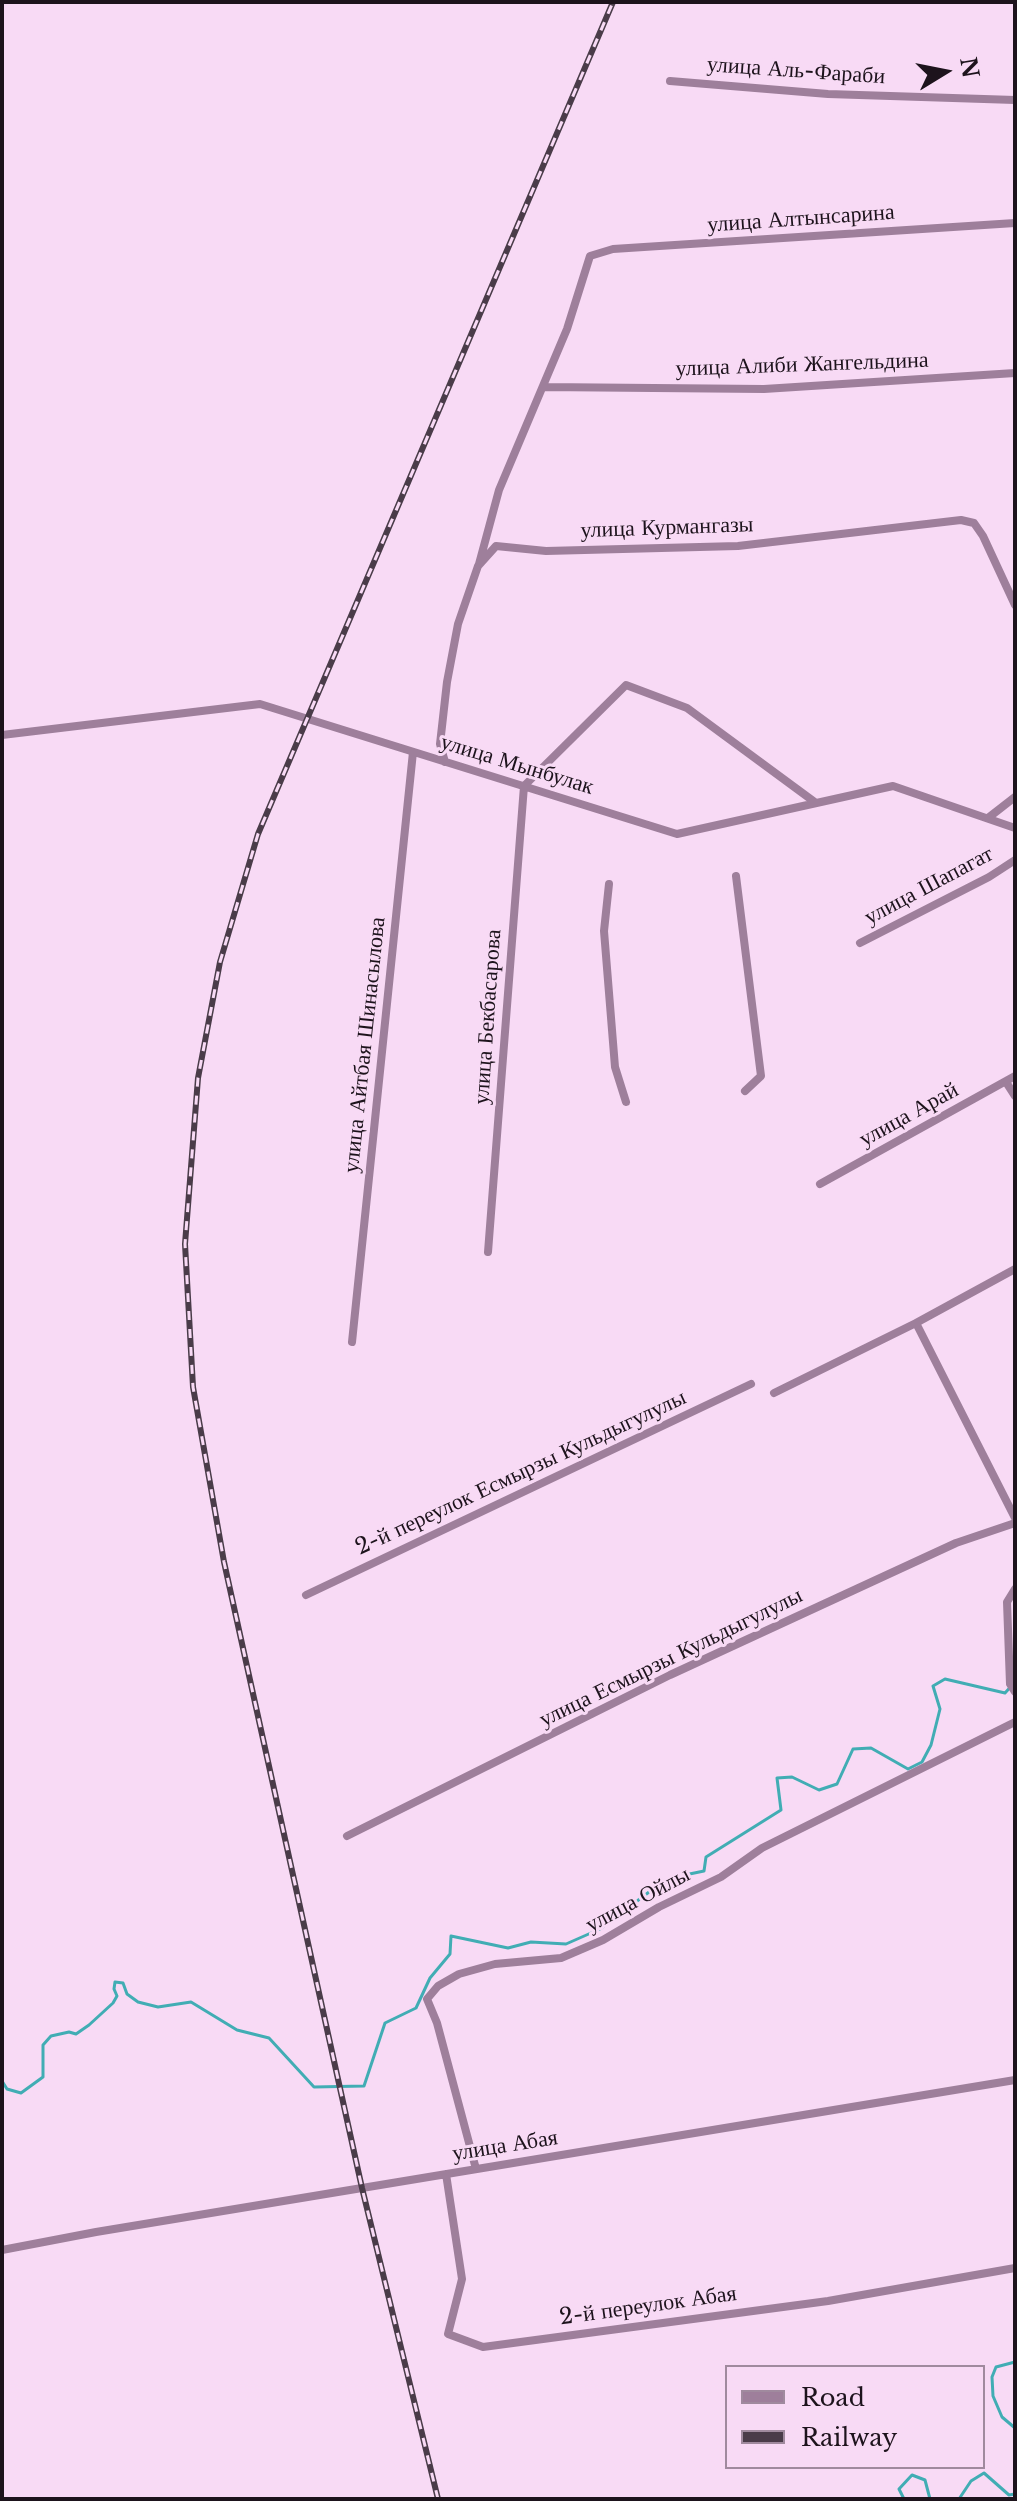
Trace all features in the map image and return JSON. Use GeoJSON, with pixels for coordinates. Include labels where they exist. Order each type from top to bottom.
{"type":"FeatureCollection","features":[{"type":"Feature","properties":{"kind":"street","name":"улица Аль-Фараби"},"geometry":{"type":"LineString","coordinates":[[670,81],[828,94],[1015,100]]}},
{"type":"Feature","properties":{"kind":"street","name":"улица Алтынсарина"},"geometry":{"type":"LineString","coordinates":[[543,387],[567,329],[590,256],[613,249],[1015,223]]}},
{"type":"Feature","properties":{"kind":"street","name":"улица Алиби Жангельдина"},"geometry":{"type":"LineString","coordinates":[[543,387],[764,389],[1015,373]]}},
{"type":"Feature","properties":{"kind":"street"},"geometry":{"type":"LineString","coordinates":[[445,762],[440,744],[458,624],[499,490],[543,387]]}},
{"type":"Feature","properties":{"kind":"street","name":"улица Курмангазы"},"geometry":{"type":"LineString","coordinates":[[478,566],[496,546],[546,551],[738,546],[961,520],[974,523],[983,536],[1015,605]]}},
{"type":"Feature","properties":{"kind":"street"},"geometry":{"type":"LineString","coordinates":[[524,786],[626,685],[687,708],[816,803]]}},
{"type":"Feature","properties":{"kind":"street","name":"улица Мынбулак"},"geometry":{"type":"LineString","coordinates":[[2,735],[260,704],[677,834],[893,786],[1015,828]]}},
{"type":"Feature","properties":{"kind":"street","name":"улица Айтбая Шинасылова"},"geometry":{"type":"LineString","coordinates":[[352,1342],[413,752]]}},
{"type":"Feature","properties":{"kind":"street","name":"улица Бекбасарова"},"geometry":{"type":"LineString","coordinates":[[488,1252],[524,786]]}},
{"type":"Feature","properties":{"kind":"street"},"geometry":{"type":"LineString","coordinates":[[988,818],[1015,797]]}},
{"type":"Feature","properties":{"kind":"street","name":"улица Шапагат"},"geometry":{"type":"LineString","coordinates":[[860,943],[989,877],[1015,860]]}},
{"type":"Feature","properties":{"kind":"street"},"geometry":{"type":"LineString","coordinates":[[736,876],[761,1076],[745,1091]]}},
{"type":"Feature","properties":{"kind":"street"},"geometry":{"type":"LineString","coordinates":[[609,884],[605,947],[615,1067],[626,1102]]}},
{"type":"Feature","properties":{"kind":"street"},"geometry":{"type":"LineString","coordinates":[[1011,1079],[1015,1096]]}},
{"type":"Feature","properties":{"kind":"street","name":"улица Арай"},"geometry":{"type":"LineString","coordinates":[[820,1184],[1011,1079]]}},
{"type":"Feature","properties":{"kind":"street"},"geometry":{"type":"LineString","coordinates":[[774,1393],[916,1323],[1015,1269]]}},
{"type":"Feature","properties":{"kind":"street","name":"улица Есмырзы Кульдыгулулы"},"geometry":{"type":"LineString","coordinates":[[347,1836],[670,1675],[956,1543],[1015,1521],[916,1323]]}},
{"type":"Feature","properties":{"kind":"street","name":"2-й переулок Есмырзы Кульдыгулулы"},"geometry":{"type":"LineString","coordinates":[[306,1595],[751,1384]]}},
{"type":"Feature","properties":{"kind":"street"},"geometry":{"type":"LineString","coordinates":[[1015,1589],[1007,1602],[1010,1684],[1015,1692]]}},
{"type":"Feature","properties":{"kind":"street","name":"улица Ойлы"},"geometry":{"type":"LineString","coordinates":[[476,2169],[437,2023],[427,1999],[438,1986],[459,1974],[495,1964],[561,1958],[589,1946],[721,1877],[762,1848],[1015,1722]]}},
{"type":"Feature","properties":{"kind":"street","name":"улица Абая"},"geometry":{"type":"LineString","coordinates":[[2,2250],[1015,2080]]}},
{"type":"Feature","properties":{"kind":"street","name":"2-й переулок Абая"},"geometry":{"type":"LineString","coordinates":[[446,2174],[462,2279],[448,2334],[483,2347],[828,2301],[1015,2268]]}},
{"type":"Feature","properties":{"kind":"waterway"},"geometry":{"type":"LineString","coordinates":[[2,2081],[7,2089],[21,2093],[43,2077],[43,2045],[51,2036],[69,2032],[76,2034],[89,2025],[113,2003],[117,1996],[115,1982],[123,1983],[127,1994],[138,2002],[158,2007],[191,2002],[237,2030],[269,2038],[314,2087],[364,2086],[385,2023],[416,2008],[430,1978],[450,1954],[451,1936],[508,1948],[531,1942],[566,1944],[600,1929],[657,1886],[675,1877],[704,1871],[706,1857],[781,1810],[777,1778],[792,1777],[819,1790],[837,1784],[853,1749],[871,1748],[908,1769],[922,1762],[931,1745],[940,1709],[933,1686],[945,1679],[1005,1693],[1015,1682]]}},
{"type":"Feature","properties":{"kind":"waterway"},"geometry":{"type":"LineString","coordinates":[[1015,2362],[996,2367],[992,2377],[993,2396],[1002,2417],[1015,2428]]}},
{"type":"Feature","properties":{"kind":"waterway"},"geometry":{"type":"LineString","coordinates":[[959,2499],[971,2481],[984,2473],[1009,2495],[1015,2494]]}},
{"type":"Feature","properties":{"kind":"waterway"},"geometry":{"type":"LineString","coordinates":[[904,2499],[899,2489],[912,2475],[925,2480],[930,2499]]}},
{"type":"Feature","properties":{"kind":"railway"},"geometry":{"type":"LineString","coordinates":[[438,2499],[362,2188],[224,1562],[193,1387],[185,1244],[198,1078],[220,962],[258,834],[613,2]]}}]}
